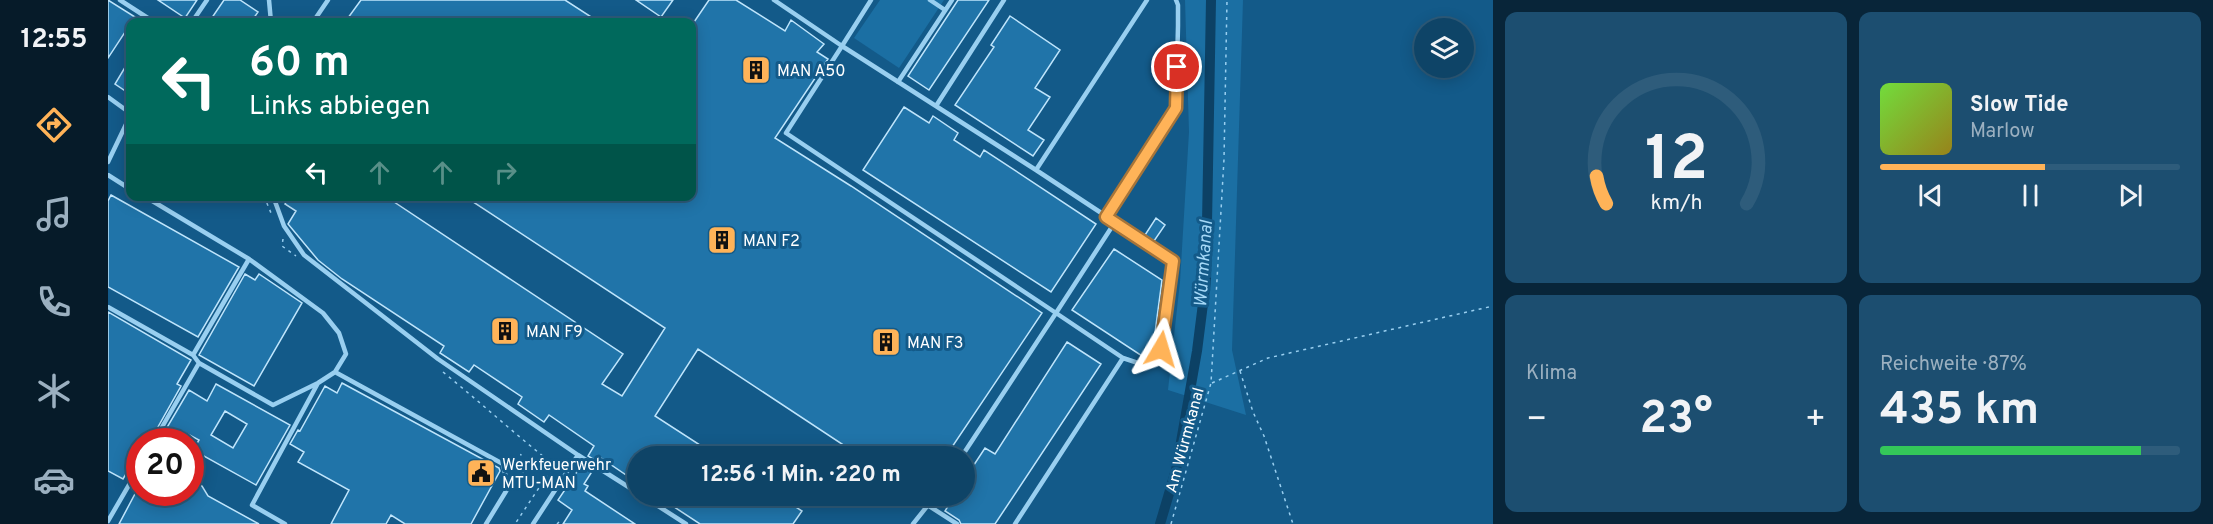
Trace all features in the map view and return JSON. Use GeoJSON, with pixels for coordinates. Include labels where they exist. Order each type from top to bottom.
{"type":"FeatureCollection","features":[{"type":"Feature","properties":{"kind":"lane"},"geometry":{"type":"LineString","coordinates":[[120,0],[148,18]]}},
{"type":"Feature","properties":{"kind":"lane"},"geometry":{"type":"LineString","coordinates":[[195,18],[207,0]]}},
{"type":"Feature","properties":{"kind":"lane"},"geometry":{"type":"LineString","coordinates":[[269,0],[271,18]]}},
{"type":"Feature","properties":{"kind":"lane"},"geometry":{"type":"LineString","coordinates":[[316,18],[328,0]]}},
{"type":"Feature","properties":{"kind":"lane"},"geometry":{"type":"LineString","coordinates":[[774,0],[842,46],[1173,261],[1161,349],[1152,361],[1138,363],[1124,358],[786,133],[842,46],[871,0]]}},
{"type":"Feature","properties":{"kind":"lane"},"geometry":{"type":"LineString","coordinates":[[930,0],[945,10]]}},
{"type":"Feature","properties":{"kind":"lane"},"geometry":{"type":"LineString","coordinates":[[898,82],[952,0]]}},
{"type":"Feature","properties":{"kind":"lane"},"geometry":{"type":"LineString","coordinates":[[936,106],[1004,0]]}},
{"type":"Feature","properties":{"kind":"lane"},"geometry":{"type":"LineString","coordinates":[[1036,170],[1147,0]]}},
{"type":"Feature","properties":{"kind":"lane"},"geometry":{"type":"LineString","coordinates":[[1106,217],[1176,108],[1178,26],[1176,0]]}},
{"type":"Feature","properties":{"kind":"lane"},"geometry":{"type":"LineString","coordinates":[[108,97],[126,112]]}},
{"type":"Feature","properties":{"kind":"lane"},"geometry":{"type":"LineString","coordinates":[[108,162],[126,124]]}},
{"type":"Feature","properties":{"kind":"lane"},"geometry":{"type":"LineString","coordinates":[[108,175],[126,186]]}},
{"type":"Feature","properties":{"kind":"lane"},"geometry":{"type":"LineString","coordinates":[[108,307],[193,355],[199,363],[273,405],[335,372],[346,354],[339,333],[323,313],[249,259],[152,201]]}},
{"type":"Feature","properties":{"kind":"lane"},"geometry":{"type":"LineString","coordinates":[[275,201],[284,226],[304,255],[438,358],[627,486]]}},
{"type":"Feature","properties":{"kind":"lane"},"geometry":{"type":"LineString","coordinates":[[969,446],[1114,222]]}},
{"type":"Feature","properties":{"kind":"lane"},"geometry":{"type":"LineString","coordinates":[[193,355],[249,259]]}},
{"type":"Feature","properties":{"kind":"lane"},"geometry":{"type":"LineString","coordinates":[[1015,524],[1124,358]]}},
{"type":"Feature","properties":{"kind":"lane"},"geometry":{"type":"LineString","coordinates":[[162,428],[199,363]]}},
{"type":"Feature","properties":{"kind":"lane"},"geometry":{"type":"LineString","coordinates":[[335,372],[503,464],[508,488],[486,524]]}},
{"type":"Feature","properties":{"kind":"lane"},"geometry":{"type":"LineString","coordinates":[[285,524],[252,505],[318,383]]}},
{"type":"Feature","properties":{"kind":"lane"},"geometry":{"type":"LineString","coordinates":[[533,524],[578,455]]}},
{"type":"Feature","properties":{"kind":"lane"},"geometry":{"type":"LineString","coordinates":[[108,521],[126,490]]}},
{"type":"Feature","properties":{"kind":"lane"},"geometry":{"type":"LineString","coordinates":[[658,506],[686,524]]}},
{"type":"Feature","properties":{"kind":"lane"},"geometry":{"type":"LineString","coordinates":[[913,524],[929,506],[957,524]]}},
{"type":"Feature","properties":{"kind":"path","name":"Am Würmkanal"},"geometry":{"type":"LineString","coordinates":[[1171,524],[1211,383],[1224,159],[1227,0]]}},
{"type":"Feature","properties":{"kind":"path"},"geometry":{"type":"LineString","coordinates":[[266,201],[273,218]]}},
{"type":"Feature","properties":{"kind":"path"},"geometry":{"type":"LineString","coordinates":[[283,235],[282,246],[297,257]]}},
{"type":"Feature","properties":{"kind":"path"},"geometry":{"type":"LineString","coordinates":[[1211,383],[1268,358],[1493,306]]}},
{"type":"Feature","properties":{"kind":"path"},"geometry":{"type":"LineString","coordinates":[[437,368],[554,465],[515,524]]}},
{"type":"Feature","properties":{"kind":"path"},"geometry":{"type":"LineString","coordinates":[[1240,370],[1293,524]]}},
{"type":"Feature","properties":{"kind":"path"},"geometry":{"type":"LineString","coordinates":[[517,470],[521,454]]}},
{"type":"Feature","properties":{"kind":"path"},"geometry":{"type":"LineString","coordinates":[[521,474],[528,472]]}},
{"type":"Feature","properties":{"kind":"shaded area"},"geometry":{"type":"Polygon","coordinates":[[[880,0],[944,0],[899,68],[854,38],[880,0]]]}},
{"type":"Feature","properties":{"kind":"shaded area"},"geometry":{"type":"Polygon","coordinates":[[[1185,0],[1243,0],[1232,350],[1246,415],[1168,390],[1180,282],[1189,132],[1185,0]]]}},
{"type":"Feature","properties":{"kind":"building"},"geometry":{"type":"Polygon","coordinates":[[[108,0],[135,17],[126,18],[126,31],[108,58],[108,0]]]}},
{"type":"Feature","properties":{"kind":"building"},"geometry":{"type":"Polygon","coordinates":[[[158,0],[197,0],[185,18],[158,0]]]}},
{"type":"Feature","properties":{"kind":"building"},"geometry":{"type":"Polygon","coordinates":[[[224,0],[240,0],[258,12],[254,18],[212,18],[224,0]]]}},
{"type":"Feature","properties":{"kind":"building"},"geometry":{"type":"Polygon","coordinates":[[[361,0],[565,0],[593,18],[348,18],[361,0]]]}},
{"type":"Feature","properties":{"kind":"building"},"geometry":{"type":"Polygon","coordinates":[[[636,0],[673,0],[661,17],[636,0]]]}},
{"type":"Feature","properties":{"kind":"building"},"geometry":{"type":"Polygon","coordinates":[[[709,0],[736,0],[785,31],[791,20],[824,44],[817,52],[828,59],[775,138],[1042,313],[953,446],[845,446],[698,349],[655,416],[702,446],[627,446],[627,476],[601,458],[598,462],[588,456],[594,446],[549,415],[544,422],[518,404],[522,397],[474,365],[469,372],[440,353],[444,346],[342,279],[318,260],[288,224],[296,211],[285,204],[287,201],[393,201],[623,354],[602,384],[622,396],[665,328],[472,201],[696,201],[696,19],[709,0]]]}},
{"type":"Feature","properties":{"kind":"building"},"geometry":{"type":"Polygon","coordinates":[[[958,0],[989,0],[929,90],[908,76],[958,0]]]}},
{"type":"Feature","properties":{"kind":"building"},"geometry":{"type":"Polygon","coordinates":[[[1010,16],[1060,50],[1035,88],[1050,97],[1028,130],[1044,140],[1033,156],[955,105],[994,47],[991,45],[1010,16]]]}},
{"type":"Feature","properties":{"kind":"building"},"geometry":{"type":"Polygon","coordinates":[[[126,66],[126,91],[115,84],[126,66]]]}},
{"type":"Feature","properties":{"kind":"building"},"geometry":{"type":"Polygon","coordinates":[[[904,107],[929,123],[933,116],[958,133],[954,140],[980,157],[984,150],[1096,224],[1051,292],[863,170],[904,107]]]}},
{"type":"Feature","properties":{"kind":"building"},"geometry":{"type":"Polygon","coordinates":[[[111,195],[239,267],[198,337],[108,287],[108,201],[111,195]]]}},
{"type":"Feature","properties":{"kind":"building"},"geometry":{"type":"Polygon","coordinates":[[[1156,218],[1165,225],[1154,241],[1145,235],[1156,218]]]}},
{"type":"Feature","properties":{"kind":"building"},"geometry":{"type":"Polygon","coordinates":[[[1114,249],[1162,280],[1154,340],[1142,356],[1072,310],[1114,249]]]}},
{"type":"Feature","properties":{"kind":"building"},"geometry":{"type":"Polygon","coordinates":[[[245,274],[255,280],[259,274],[302,303],[254,386],[199,355],[245,274]]]}},
{"type":"Feature","properties":{"kind":"building"},"geometry":{"type":"Polygon","coordinates":[[[108,312],[191,360],[177,384],[181,386],[157,428],[126,428],[126,474],[123,479],[108,471],[108,312]]]}},
{"type":"Feature","properties":{"kind":"building"},"geometry":{"type":"Polygon","coordinates":[[[1067,342],[1101,364],[995,524],[961,524],[959,520],[945,511],[948,506],[975,506],[975,463],[985,448],[995,454],[1067,342]]]}},
{"type":"Feature","properties":{"kind":"building"},"geometry":{"type":"Polygon","coordinates":[[[342,383],[499,468],[500,471],[471,524],[405,524],[391,515],[386,524],[331,524],[349,490],[298,462],[304,452],[290,444],[298,430],[300,431],[325,386],[337,393],[342,383]]]}},
{"type":"Feature","properties":{"kind":"building"},"geometry":{"type":"Polygon","coordinates":[[[216,384],[290,425],[256,485],[204,456],[204,428],[167,428],[189,390],[207,401],[216,384]],[[225,411],[211,435],[233,448],[247,424],[225,411]]]}},
{"type":"Feature","properties":{"kind":"building"},"geometry":{"type":"Polygon","coordinates":[[[583,463],[593,470],[584,484],[588,486],[585,491],[635,524],[563,524],[572,510],[558,500],[583,463]]]}},
{"type":"Feature","properties":{"kind":"building"},"geometry":{"type":"Polygon","coordinates":[[[204,489],[208,496],[259,524],[119,524],[129,506],[204,506],[204,489]]]}},
{"type":"Feature","properties":{"kind":"building"},"geometry":{"type":"Polygon","coordinates":[[[673,506],[794,506],[802,511],[793,524],[700,524],[673,506]]]}},
{"type":"Feature","properties":{"kind":"waterway","name":"Würmkanal"},"geometry":{"type":"LineString","coordinates":[[1160,524],[1176,470],[1197,351],[1206,280],[1211,0]]}},
{"type":"Feature","properties":{"kind":"place","name":"MAN A50"},"geometry":{"type":"Point","coordinates":[756,70]}},
{"type":"Feature","properties":{"kind":"place","name":"MAN F2"},"geometry":{"type":"Point","coordinates":[722,240]}},
{"type":"Feature","properties":{"kind":"place","name":"MAN F9"},"geometry":{"type":"Point","coordinates":[505,331]}},
{"type":"Feature","properties":{"kind":"place","name":"MAN F3"},"geometry":{"type":"Point","coordinates":[886,342]}},
{"type":"Feature","properties":{"kind":"place","name":"Werkfeuerwehr MTU-MAN"},"geometry":{"type":"Point","coordinates":[481,473]}},
{"type":"Feature","properties":{"kind":"route"},"geometry":{"type":"LineString","coordinates":[[1161,349],[1173,261],[1106,217],[1176,108],[1177,67]]}}]}
